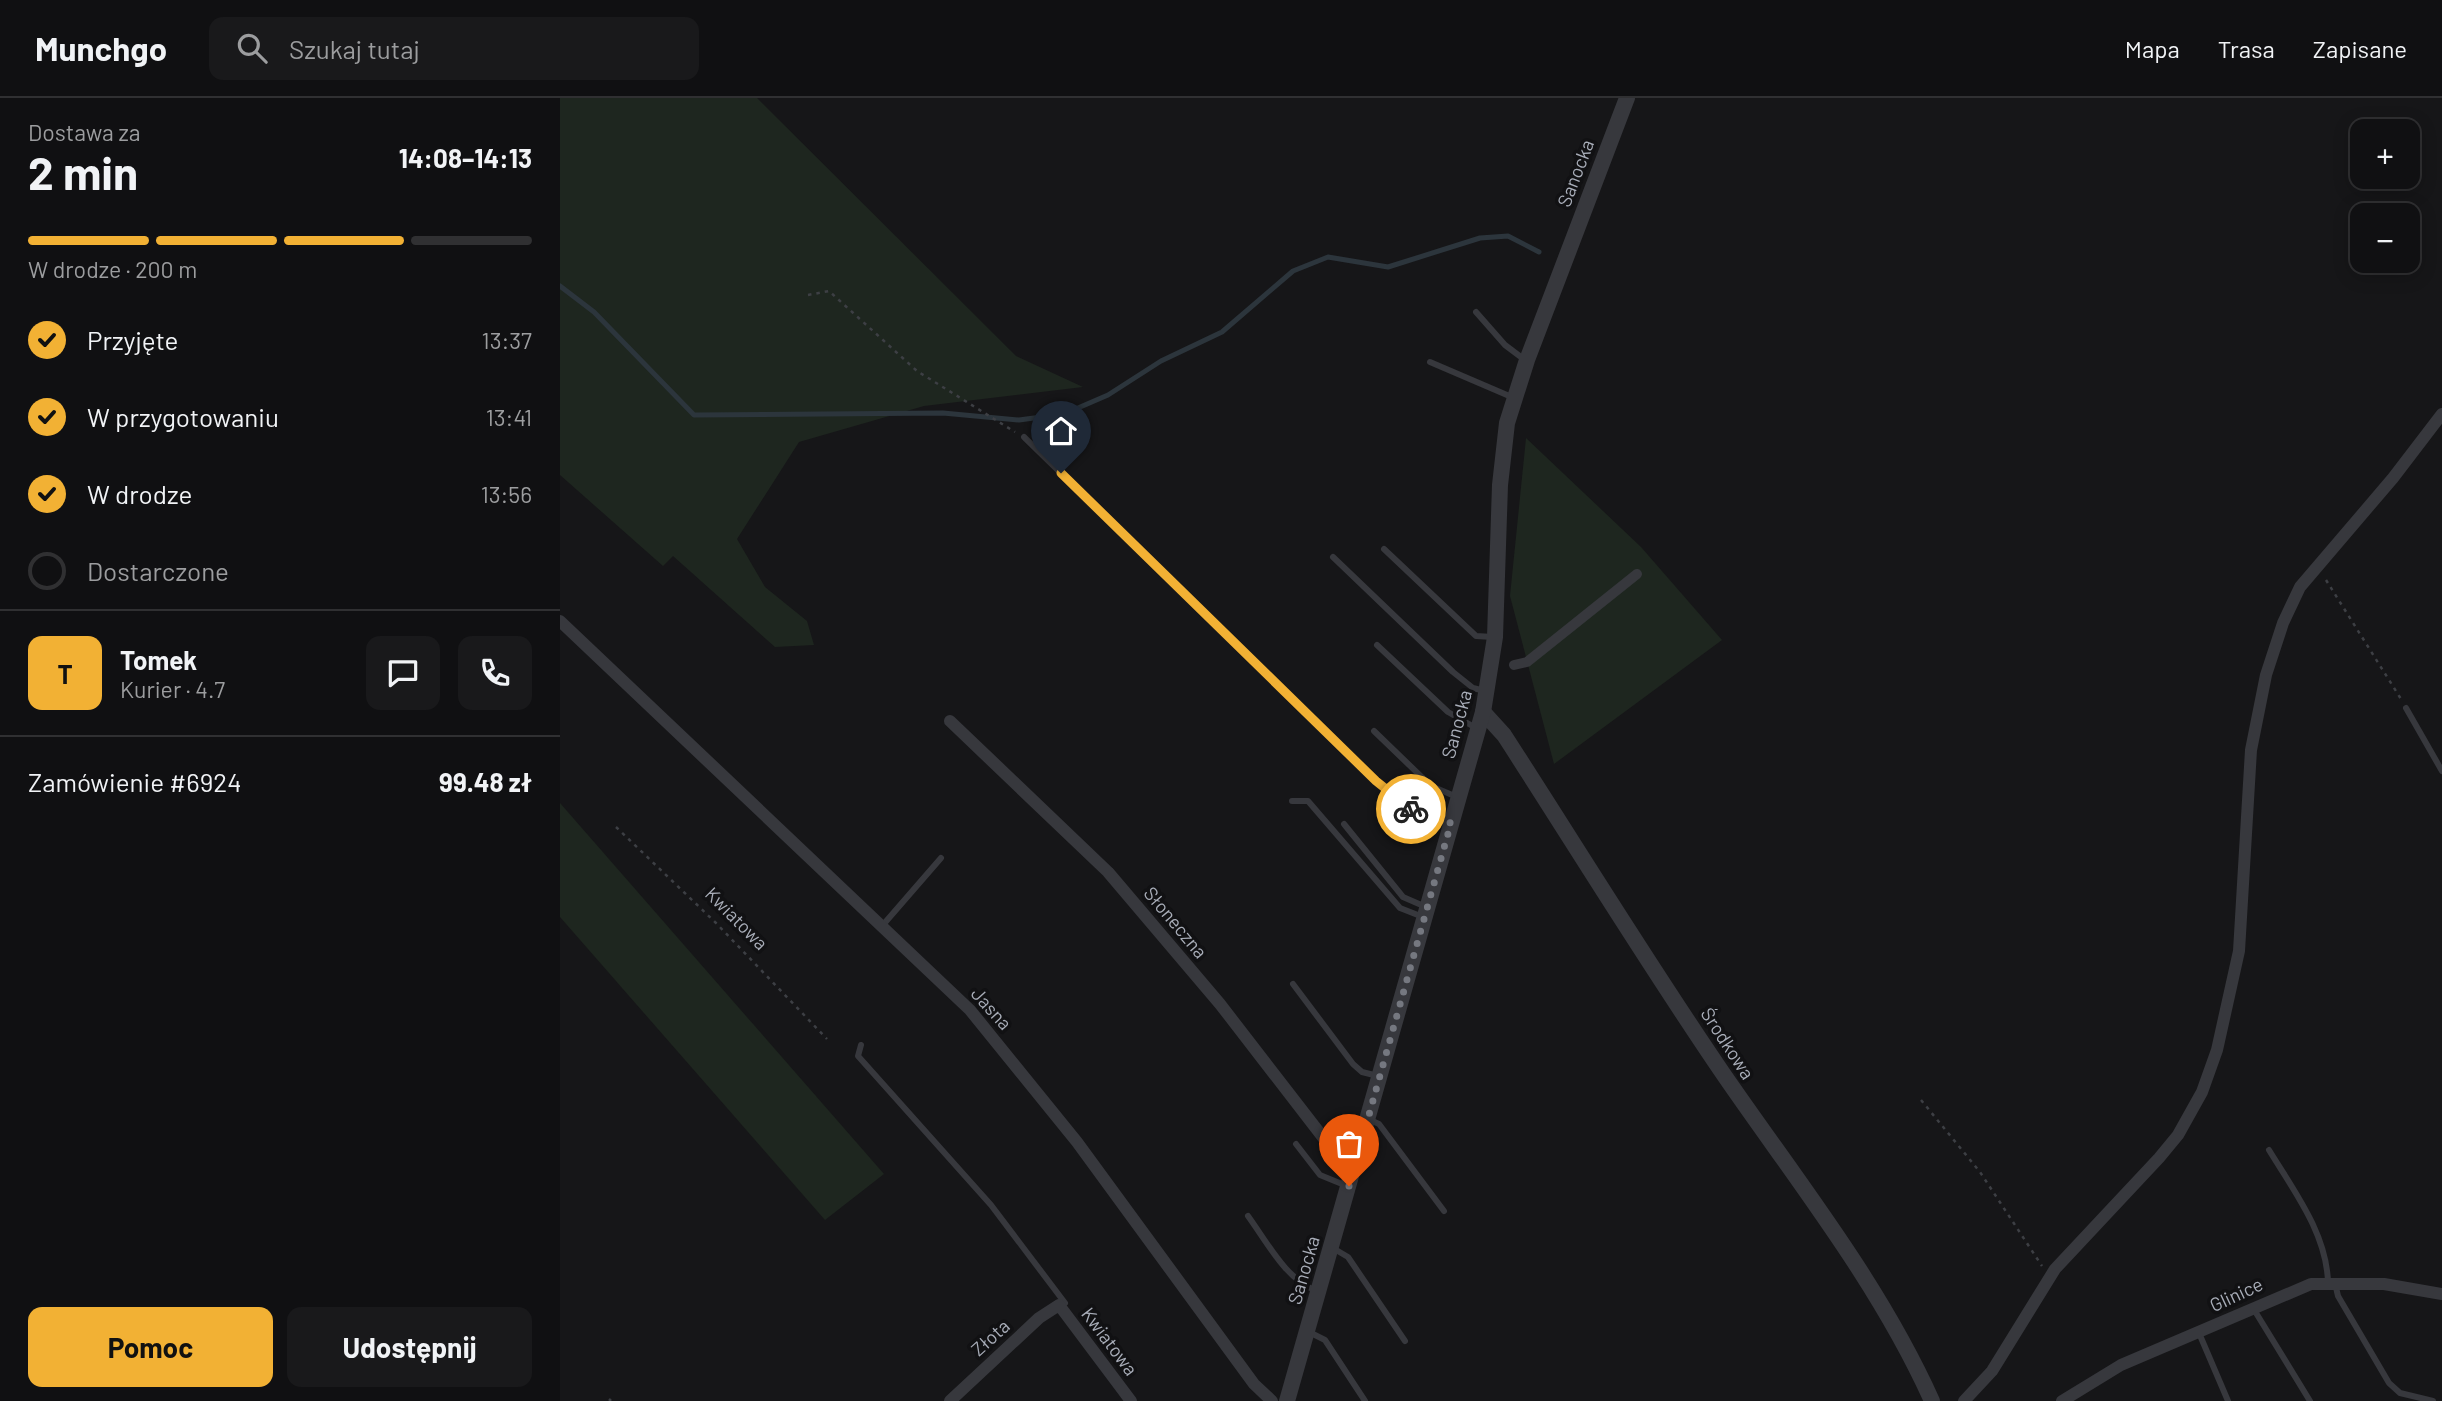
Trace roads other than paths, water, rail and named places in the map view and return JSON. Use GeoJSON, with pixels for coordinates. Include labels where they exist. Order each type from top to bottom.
{"type":"FeatureCollection","features":[{"type":"Feature","properties":{"kind":"street","name":"Sanocka"},"geometry":{"type":"LineString","coordinates":[[1287,1401],[1487,691],[1495,637],[1502,460],[1514,398],[1627,98]]}},
{"type":"Feature","properties":{"kind":"street"},"geometry":{"type":"LineString","coordinates":[[1964,1401],[1992,1371],[2049,1277],[2160,1158],[2178,1135],[2202,1092],[2217,1050],[2239,951],[2247,789],[2256,716],[2266,675],[2290,604],[2316,566],[2393,478],[2442,414]]}},
{"type":"Feature","properties":{"kind":"street"},"geometry":{"type":"LineString","coordinates":[[1514,665],[1527,662],[1637,574]]}},
{"type":"Feature","properties":{"kind":"street","name":"Jasna"},"geometry":{"type":"LineString","coordinates":[[560,621],[970,1010],[1019,1068],[1150,1239],[1254,1384],[1272,1401]]}},
{"type":"Feature","properties":{"kind":"street","name":"Środkowa"},"geometry":{"type":"LineString","coordinates":[[1480,720],[1504,735],[1716,1063],[1849,1254],[1910,1353],[1932,1401]]}},
{"type":"Feature","properties":{"kind":"street","name":"Słoneczna"},"geometry":{"type":"LineString","coordinates":[[950,721],[1108,872],[1212,995],[1332,1149],[1357,1156]]}},
{"type":"Feature","properties":{"kind":"street","name":"Glinice"},"geometry":{"type":"LineString","coordinates":[[2062,1401],[2121,1365],[2311,1284],[2384,1284],[2442,1294]]}},
{"type":"Feature","properties":{"kind":"street","name":"Złota"},"geometry":{"type":"LineString","coordinates":[[950,1401],[1039,1318],[1059,1305]]}},
{"type":"Feature","properties":{"kind":"street","name":"Kwiatowa"},"geometry":{"type":"LineString","coordinates":[[1059,1305],[1131,1401]]}},
{"type":"Feature","properties":{"kind":"lane"},"geometry":{"type":"LineString","coordinates":[[1476,312],[1505,345],[1527,360]]}},
{"type":"Feature","properties":{"kind":"lane"},"geometry":{"type":"LineString","coordinates":[[1430,362],[1514,398]]}},
{"type":"Feature","properties":{"kind":"lane"},"geometry":{"type":"LineString","coordinates":[[1024,437],[1376,781],[1421,817],[1451,823]]}},
{"type":"Feature","properties":{"kind":"lane"},"geometry":{"type":"LineString","coordinates":[[1384,550],[1476,636],[1495,637]]}},
{"type":"Feature","properties":{"kind":"lane"},"geometry":{"type":"LineString","coordinates":[[1333,557],[1453,672],[1473,688],[1487,691]]}},
{"type":"Feature","properties":{"kind":"lane"},"geometry":{"type":"LineString","coordinates":[[1377,645],[1448,712],[1480,720]]}},
{"type":"Feature","properties":{"kind":"lane"},"geometry":{"type":"LineString","coordinates":[[2406,708],[2442,771]]}},
{"type":"Feature","properties":{"kind":"lane"},"geometry":{"type":"LineString","coordinates":[[1374,731],[1431,786],[1459,797]]}},
{"type":"Feature","properties":{"kind":"lane"},"geometry":{"type":"LineString","coordinates":[[1292,801],[1308,801],[1400,908],[1426,913]]}},
{"type":"Feature","properties":{"kind":"lane"},"geometry":{"type":"LineString","coordinates":[[1344,824],[1404,897],[1426,913]]}},
{"type":"Feature","properties":{"kind":"lane"},"geometry":{"type":"LineString","coordinates":[[882,926],[941,858]]}},
{"type":"Feature","properties":{"kind":"lane"},"geometry":{"type":"LineString","coordinates":[[1293,984],[1353,1064],[1362,1072],[1380,1077]]}},
{"type":"Feature","properties":{"kind":"lane"},"geometry":{"type":"LineString","coordinates":[[861,1045],[858,1056],[991,1205],[1065,1303],[1059,1305]]}},
{"type":"Feature","properties":{"kind":"lane"},"geometry":{"type":"LineString","coordinates":[[1368,1119],[1379,1124],[1444,1210]]}},
{"type":"Feature","properties":{"kind":"lane"},"geometry":{"type":"LineString","coordinates":[[1296,1144],[1320,1175],[1349,1186]]}},
{"type":"Feature","properties":{"kind":"lane"},"geometry":{"type":"LineString","coordinates":[[2269,1150],[2303,1204],[2328,1258],[2331,1283],[2389,1383],[2400,1393],[2432,1401]]}},
{"type":"Feature","properties":{"kind":"lane"},"geometry":{"type":"LineString","coordinates":[[1248,1216],[1291,1274],[1303,1286],[1318,1292]]}},
{"type":"Feature","properties":{"kind":"lane"},"geometry":{"type":"LineString","coordinates":[[1331,1247],[1348,1257],[1405,1341]]}},
{"type":"Feature","properties":{"kind":"lane"},"geometry":{"type":"LineString","coordinates":[[2253,1307],[2311,1401]]}},
{"type":"Feature","properties":{"kind":"lane"},"geometry":{"type":"LineString","coordinates":[[1307,1331],[1325,1340],[1365,1401]]}},
{"type":"Feature","properties":{"kind":"lane"},"geometry":{"type":"LineString","coordinates":[[2199,1333],[2228,1401]]}},
{"type":"Feature","properties":{"kind":"waterway"},"geometry":{"type":"LineString","coordinates":[[560,286],[594,312],[694,415],[943,413],[1019,420],[1064,414],[1108,395],[1161,361],[1222,332],[1293,271],[1328,257],[1388,267],[1480,238],[1508,236],[1539,252]]}}]}
